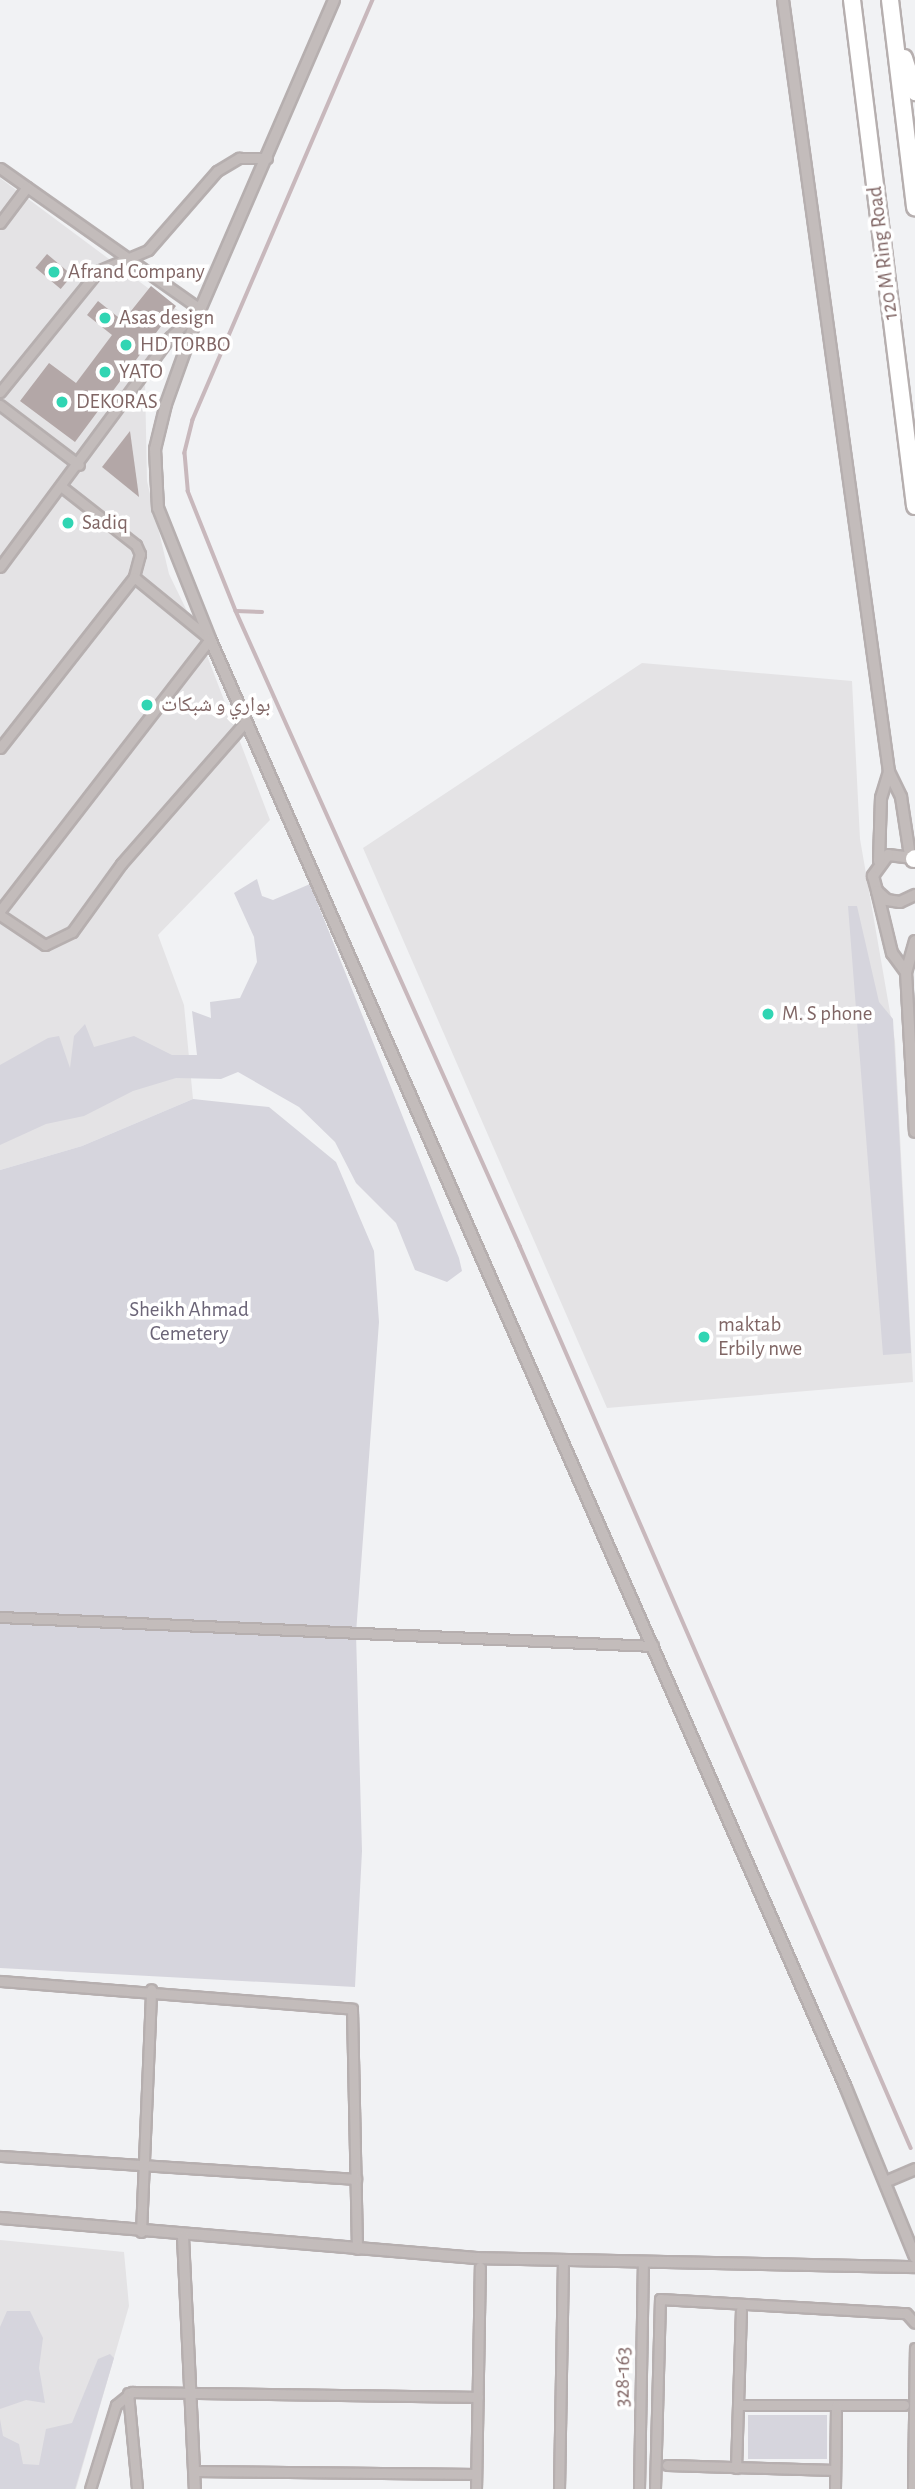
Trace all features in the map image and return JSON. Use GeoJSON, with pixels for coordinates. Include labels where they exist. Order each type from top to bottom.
{"type":"FeatureCollection","features":[{"type":"Feature","properties":{"kind":"highway","name":"120 M Ring Road"},"geometry":{"type":"LineString","coordinates":[[852,0],[915,506]]}},
{"type":"Feature","properties":{"kind":"highway","name":"120 M Ring Road"},"geometry":{"type":"LineString","coordinates":[[890,0],[915,207]]}},
{"type":"Feature","properties":{"kind":"highway"},"geometry":{"type":"LineString","coordinates":[[894,29],[915,93]]}},
{"type":"Feature","properties":{"kind":"street"},"geometry":{"type":"LineString","coordinates":[[334,0],[268,158],[200,309],[158,429],[154,468],[164,527],[210,639],[653,1646],[915,2257]]}},
{"type":"Feature","properties":{"kind":"street"},"geometry":{"type":"LineString","coordinates":[[783,0],[889,772],[901,797],[914,858],[894,853],[879,861]]}},
{"type":"Feature","properties":{"kind":"street"},"geometry":{"type":"LineString","coordinates":[[0,392],[83,285],[126,258],[148,250],[217,171],[239,158],[268,158]]}},
{"type":"Feature","properties":{"kind":"street"},"geometry":{"type":"LineString","coordinates":[[0,167],[200,309]]}},
{"type":"Feature","properties":{"kind":"street"},"geometry":{"type":"LineString","coordinates":[[0,223],[27,187]]}},
{"type":"Feature","properties":{"kind":"street"},"geometry":{"type":"LineString","coordinates":[[0,568],[79,465],[170,337],[200,309]]}},
{"type":"Feature","properties":{"kind":"street"},"geometry":{"type":"LineString","coordinates":[[0,405],[79,465]]}},
{"type":"Feature","properties":{"kind":"street"},"geometry":{"type":"LineString","coordinates":[[0,748],[134,577],[140,554],[136,545],[62,487]]}},
{"type":"Feature","properties":{"kind":"street"},"geometry":{"type":"LineString","coordinates":[[134,577],[210,639]]}},
{"type":"Feature","properties":{"kind":"street"},"geometry":{"type":"LineString","coordinates":[[210,639],[0,913],[46,945],[72,932],[121,864],[246,721]]}},
{"type":"Feature","properties":{"kind":"street"},"geometry":{"type":"LineString","coordinates":[[889,772],[881,798],[879,861],[873,876],[891,953],[906,972]]}},
{"type":"Feature","properties":{"kind":"street"},"geometry":{"type":"LineString","coordinates":[[877,891],[893,902],[915,895]]}},
{"type":"Feature","properties":{"kind":"street"},"geometry":{"type":"LineString","coordinates":[[915,941],[906,972],[915,1132]]}},
{"type":"Feature","properties":{"kind":"street"},"geometry":{"type":"LineString","coordinates":[[0,1617],[653,1646]]}},
{"type":"Feature","properties":{"kind":"street"},"geometry":{"type":"LineString","coordinates":[[0,1981],[151,1989],[352,2009],[357,2249]]}},
{"type":"Feature","properties":{"kind":"street"},"geometry":{"type":"LineString","coordinates":[[141,2232],[151,1989]]}},
{"type":"Feature","properties":{"kind":"street"},"geometry":{"type":"LineString","coordinates":[[0,2156],[356,2179]]}},
{"type":"Feature","properties":{"kind":"street"},"geometry":{"type":"LineString","coordinates":[[885,2182],[915,2169]]}},
{"type":"Feature","properties":{"kind":"street"},"geometry":{"type":"LineString","coordinates":[[0,2218],[183,2236],[563,2262],[915,2267]]}},
{"type":"Feature","properties":{"kind":"street"},"geometry":{"type":"LineString","coordinates":[[183,2236],[195,2489]]}},
{"type":"Feature","properties":{"kind":"street"},"geometry":{"type":"LineString","coordinates":[[559,2489],[563,2262]]}},
{"type":"Feature","properties":{"kind":"street","name":"328-163"},"geometry":{"type":"LineString","coordinates":[[639,2489],[643,2265]]}},
{"type":"Feature","properties":{"kind":"street"},"geometry":{"type":"LineString","coordinates":[[476,2489],[481,2267]]}},
{"type":"Feature","properties":{"kind":"street"},"geometry":{"type":"LineString","coordinates":[[655,2489],[657,2316],[660,2298],[667,2296],[906,2313],[915,2323]]}},
{"type":"Feature","properties":{"kind":"street"},"geometry":{"type":"LineString","coordinates":[[736,2468],[741,2310]]}},
{"type":"Feature","properties":{"kind":"street"},"geometry":{"type":"LineString","coordinates":[[642,2316],[657,2316]]}},
{"type":"Feature","properties":{"kind":"street"},"geometry":{"type":"LineString","coordinates":[[913,2489],[915,2348]]}},
{"type":"Feature","properties":{"kind":"street"},"geometry":{"type":"LineString","coordinates":[[90,2489],[116,2405],[128,2393],[190,2389],[478,2397]]}},
{"type":"Feature","properties":{"kind":"street"},"geometry":{"type":"LineString","coordinates":[[128,2393],[137,2489]]}},
{"type":"Feature","properties":{"kind":"street"},"geometry":{"type":"LineString","coordinates":[[738,2405],[904,2405]]}},
{"type":"Feature","properties":{"kind":"street"},"geometry":{"type":"LineString","coordinates":[[835,2489],[836,2406]]}},
{"type":"Feature","properties":{"kind":"street"},"geometry":{"type":"LineString","coordinates":[[667,2465],[835,2470]]}},
{"type":"Feature","properties":{"kind":"street"},"geometry":{"type":"LineString","coordinates":[[194,2471],[476,2474]]}},
{"type":"Feature","properties":{"kind":"shaded area"},"geometry":{"type":"Polygon","coordinates":[[[0,178],[187,317],[145,380],[147,481],[169,574],[201,640],[270,820],[158,935],[184,1005],[193,1099],[82,1146],[0,1170],[0,178]]]}},
{"type":"Feature","properties":{"kind":"shaded area"},"geometry":{"type":"Polygon","coordinates":[[[642,663],[852,681],[860,839],[895,1041],[913,1382],[607,1408],[363,848],[642,663]]]}},
{"type":"Feature","properties":{"kind":"shaded area"},"geometry":{"type":"Polygon","coordinates":[[[0,2240],[124,2252],[129,2306],[76,2489],[0,2489],[0,2240]]]}},
{"type":"Feature","properties":{"kind":"green space"},"geometry":{"type":"Polygon","coordinates":[[[257,879],[262,896],[273,900],[310,884],[459,1258],[462,1271],[447,1282],[415,1270],[396,1223],[356,1183],[335,1142],[299,1107],[238,1072],[221,1079],[176,1078],[133,1091],[84,1116],[46,1124],[0,1145],[0,1065],[48,1038],[59,1036],[70,1068],[74,1036],[85,1024],[94,1047],[134,1036],[172,1055],[197,1055],[192,1011],[211,1018],[210,1002],[240,998],[257,962],[254,937],[234,893],[257,879]]]}},
{"type":"Feature","properties":{"kind":"green space"},"geometry":{"type":"Polygon","coordinates":[[[848,906],[857,906],[879,1002],[893,1019],[911,1353],[883,1355],[848,906]]]}},
{"type":"Feature","properties":{"kind":"green space","name":"Sheikh Ahmad Cemetery"},"geometry":{"type":"Polygon","coordinates":[[[193,1099],[269,1107],[336,1162],[374,1251],[379,1322],[356,1633],[362,1851],[355,1987],[0,1968],[0,1170],[82,1146],[193,1099]]]}},
{"type":"Feature","properties":{"kind":"green space"},"geometry":{"type":"Polygon","coordinates":[[[7,2311],[30,2311],[43,2338],[39,2368],[45,2403],[26,2400],[0,2409],[0,2327],[7,2311]]]}},
{"type":"Feature","properties":{"kind":"green space"},"geometry":{"type":"Polygon","coordinates":[[[110,2354],[114,2358],[75,2489],[0,2489],[0,2419],[3,2436],[19,2444],[23,2464],[39,2465],[46,2429],[72,2423],[98,2359],[110,2354]]]}},
{"type":"Feature","properties":{"kind":"green space"},"geometry":{"type":"Polygon","coordinates":[[[748,2415],[827,2415],[827,2459],[748,2459],[748,2415]]]}},
{"type":"Feature","properties":{"kind":"building","name":"Afrand Company"},"geometry":{"type":"Polygon","coordinates":[[[47,254],[72,275],[61,289],[35,268],[47,254]]]}},
{"type":"Feature","properties":{"kind":"building"},"geometry":{"type":"Polygon","coordinates":[[[151,286],[176,306],[75,442],[20,401],[49,363],[76,383],[112,335],[87,315],[98,301],[123,321],[151,286]]]}},
{"type":"Feature","properties":{"kind":"building","name":"DEKORAS"},"geometry":{"type":"Polygon","coordinates":[[[130,431],[139,497],[102,467],[130,431]]]}},
{"type":"Feature","properties":{"kind":"waterway"},"geometry":{"type":"LineString","coordinates":[[373,0],[193,420],[185,453],[188,491],[236,611],[520,1246],[911,2148]]}},
{"type":"Feature","properties":{"kind":"waterway"},"geometry":{"type":"LineString","coordinates":[[236,611],[262,612]]}},
{"type":"Feature","properties":{"kind":"place","name":"Afrand Company"},"geometry":{"type":"Point","coordinates":[54,272]}},
{"type":"Feature","properties":{"kind":"place","name":"Asas design"},"geometry":{"type":"Point","coordinates":[105,318]}},
{"type":"Feature","properties":{"kind":"place","name":"HD TORBO"},"geometry":{"type":"Point","coordinates":[126,345]}},
{"type":"Feature","properties":{"kind":"place","name":"YATO"},"geometry":{"type":"Point","coordinates":[105,372]}},
{"type":"Feature","properties":{"kind":"place","name":"DEKORAS"},"geometry":{"type":"Point","coordinates":[62,402]}},
{"type":"Feature","properties":{"kind":"place","name":"Sadiq"},"geometry":{"type":"Point","coordinates":[68,523]}},
{"type":"Feature","properties":{"kind":"place","name":"بواري و شبكات"},"geometry":{"type":"Point","coordinates":[147,705]}},
{"type":"Feature","properties":{"kind":"place","name":"M. S phone"},"geometry":{"type":"Point","coordinates":[768,1014]}},
{"type":"Feature","properties":{"kind":"place","name":"maktab Erbily nwe"},"geometry":{"type":"Point","coordinates":[704,1337]}}]}
